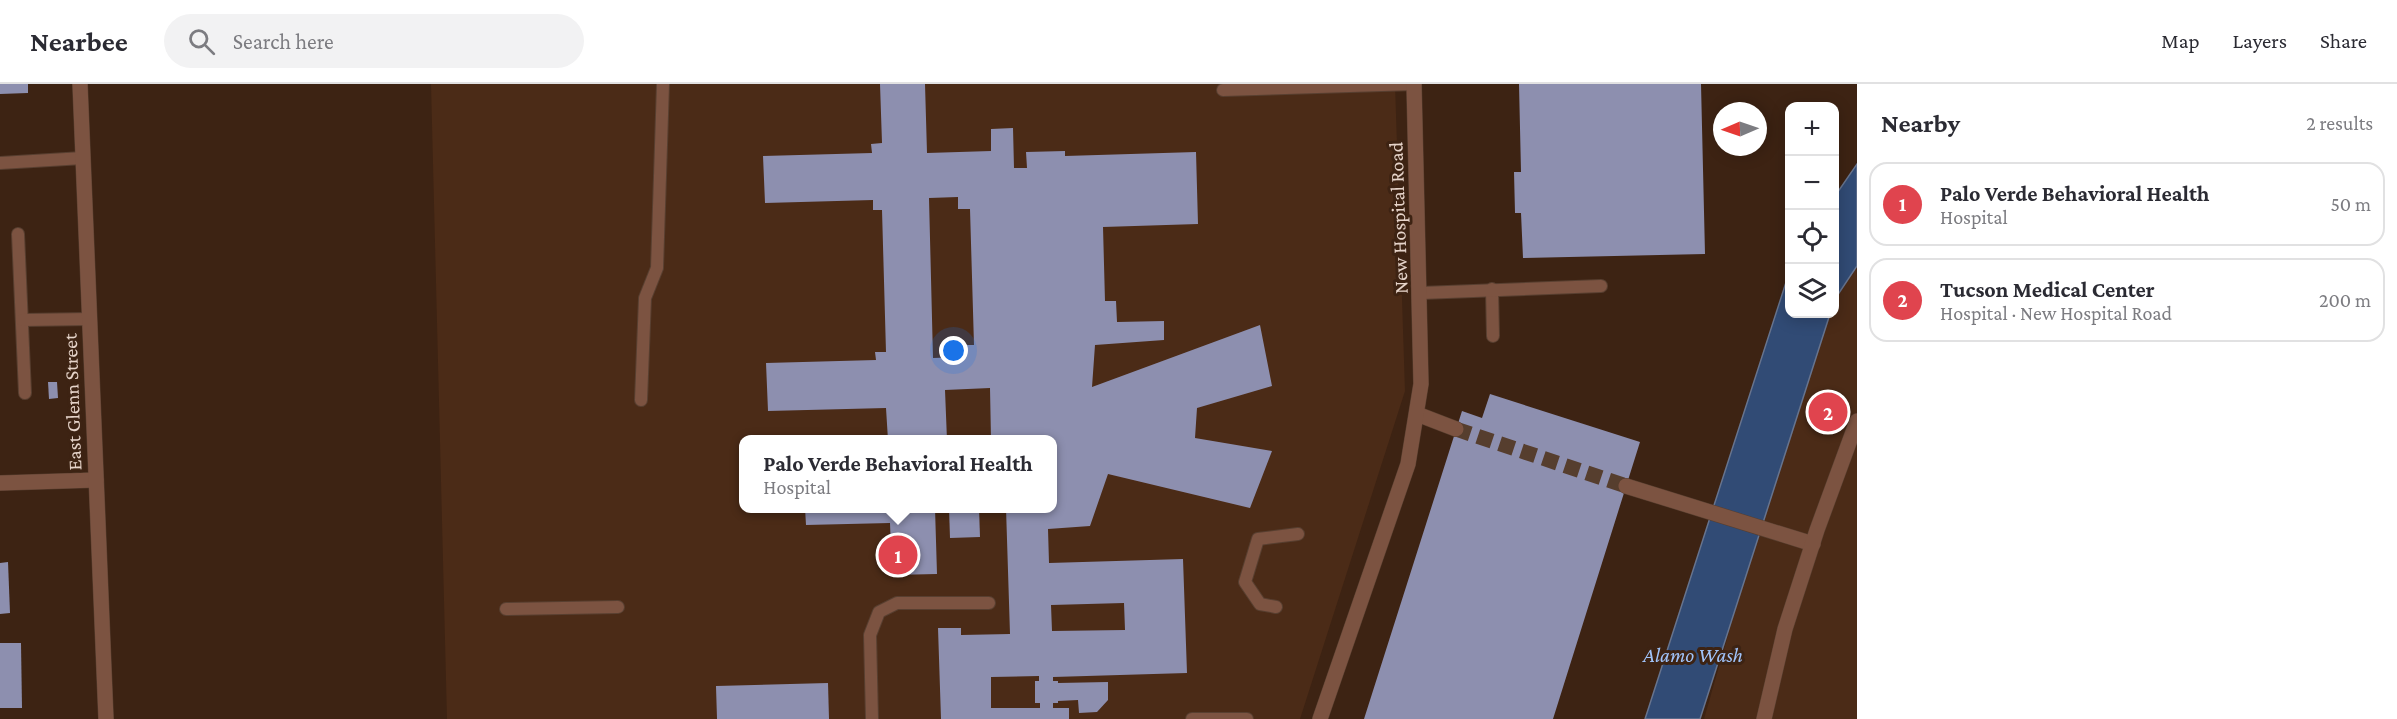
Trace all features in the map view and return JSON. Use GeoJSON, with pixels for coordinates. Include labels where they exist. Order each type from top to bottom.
{"type":"FeatureCollection","features":[{"type":"Feature","properties":{"kind":"street","name":"East Glenn Street"},"geometry":{"type":"LineString","coordinates":[[80,84],[106,719]]}},
{"type":"Feature","properties":{"kind":"street","name":"New Hospital Road"},"geometry":{"type":"LineString","coordinates":[[1320,719],[1408,464],[1417,414],[1422,350],[1414,84]]}},
{"type":"Feature","properties":{"kind":"street"},"geometry":{"type":"LineString","coordinates":[[1417,414],[1456,429]]}},
{"type":"Feature","properties":{"kind":"street"},"geometry":{"type":"LineString","coordinates":[[1764,719],[1785,629],[1857,421]]}},
{"type":"Feature","properties":{"kind":"street"},"geometry":{"type":"LineString","coordinates":[[0,483],[96,480]]}},
{"type":"Feature","properties":{"kind":"street"},"geometry":{"type":"LineString","coordinates":[[1626,486],[1813,544]]}},
{"type":"Feature","properties":{"kind":"lane"},"geometry":{"type":"LineString","coordinates":[[641,400],[645,298],[657,268],[663,84]]}},
{"type":"Feature","properties":{"kind":"lane"},"geometry":{"type":"LineString","coordinates":[[1223,90],[1414,84]]}},
{"type":"Feature","properties":{"kind":"lane"},"geometry":{"type":"LineString","coordinates":[[0,163],[83,158]]}},
{"type":"Feature","properties":{"kind":"lane"},"geometry":{"type":"LineString","coordinates":[[18,234],[25,393]]}},
{"type":"Feature","properties":{"kind":"lane"},"geometry":{"type":"LineString","coordinates":[[1421,293],[1601,286]]}},
{"type":"Feature","properties":{"kind":"lane"},"geometry":{"type":"LineString","coordinates":[[1492,289],[1493,336]]}},
{"type":"Feature","properties":{"kind":"lane"},"geometry":{"type":"LineString","coordinates":[[22,320],[90,319]]}},
{"type":"Feature","properties":{"kind":"lane"},"geometry":{"type":"LineString","coordinates":[[1276,607],[1260,604],[1245,582],[1258,539],[1298,534]]}},
{"type":"Feature","properties":{"kind":"lane"},"geometry":{"type":"LineString","coordinates":[[872,719],[870,635],[879,612],[897,603],[989,603]]}},
{"type":"Feature","properties":{"kind":"lane"},"geometry":{"type":"LineString","coordinates":[[506,609],[618,607]]}},
{"type":"Feature","properties":{"kind":"lane"},"geometry":{"type":"LineString","coordinates":[[1192,719],[1244,718]]}},
{"type":"Feature","properties":{"kind":"shaded area"},"geometry":{"type":"Polygon","coordinates":[[[431,84],[1395,84],[1405,391],[1300,719],[447,719],[431,84]]]}},
{"type":"Feature","properties":{"kind":"shaded area"},"geometry":{"type":"Polygon","coordinates":[[[1857,266],[1857,719],[1704,719],[1743,583],[1829,318],[1839,318],[1839,291],[1857,266]]]}},
{"type":"Feature","properties":{"kind":"water"},"geometry":{"type":"Polygon","coordinates":[[[1857,164],[1857,266],[1839,293],[1839,210],[1839,190],[1857,164]]]}},
{"type":"Feature","properties":{"kind":"water","name":"Alamo Wash"},"geometry":{"type":"Polygon","coordinates":[[[1785,285],[1785,318],[1829,318],[1700,719],[1645,719],[1785,285]]]}},
{"type":"Feature","properties":{"kind":"building"},"geometry":{"type":"Polygon","coordinates":[[[0,84],[28,84],[28,93],[0,94],[0,84]]]}},
{"type":"Feature","properties":{"kind":"building"},"geometry":{"type":"Polygon","coordinates":[[[880,84],[925,84],[927,153],[991,151],[991,129],[1013,128],[1014,168],[1027,168],[1026,152],[1065,151],[1065,156],[1196,152],[1198,224],[1103,227],[1105,301],[1116,301],[1117,322],[1164,321],[1164,340],[1095,345],[1092,387],[1260,325],[1272,386],[1197,408],[1195,438],[1272,451],[1250,508],[1108,474],[1090,526],[1048,529],[1049,563],[1183,559],[1187,673],[1053,677],[1053,681],[1058,681],[1058,683],[1108,682],[1108,700],[1097,712],[1079,713],[1078,700],[1053,703],[1053,708],[1069,708],[1069,719],[941,719],[938,628],[961,628],[961,635],[1010,634],[1006,513],[1057,513],[1057,435],[991,435],[990,388],[945,390],[947,435],[888,435],[886,408],[768,411],[766,363],[876,360],[875,352],[886,352],[882,210],[873,210],[873,200],[765,203],[763,156],[872,153],[871,144],[882,143],[880,84]],[[958,197],[929,198],[933,358],[962,357],[961,345],[974,345],[970,209],[958,209],[958,197]],[[1124,603],[1051,605],[1052,631],[1125,630],[1124,603]],[[1039,676],[991,677],[991,708],[1040,708],[1040,703],[1035,703],[1035,681],[1039,681],[1039,676]]]}},
{"type":"Feature","properties":{"kind":"building"},"geometry":{"type":"Polygon","coordinates":[[[1519,84],[1701,84],[1705,254],[1523,258],[1521,213],[1515,213],[1514,172],[1521,172],[1519,84]]]}},
{"type":"Feature","properties":{"kind":"building"},"geometry":{"type":"Polygon","coordinates":[[[48,382],[57,382],[58,398],[49,399],[48,382]]]}},
{"type":"Feature","properties":{"kind":"building"},"geometry":{"type":"Polygon","coordinates":[[[1490,394],[1640,442],[1553,719],[1364,719],[1462,411],[1482,418],[1490,394]]]}},
{"type":"Feature","properties":{"kind":"building"},"geometry":{"type":"Polygon","coordinates":[[[805,513],[935,513],[937,574],[892,575],[890,523],[806,525],[805,513]]]}},
{"type":"Feature","properties":{"kind":"building"},"geometry":{"type":"Polygon","coordinates":[[[949,513],[979,513],[980,537],[950,538],[949,513]]]}},
{"type":"Feature","properties":{"kind":"building"},"geometry":{"type":"Polygon","coordinates":[[[8,562],[10,613],[0,614],[0,563],[8,562]]]}},
{"type":"Feature","properties":{"kind":"building"},"geometry":{"type":"Polygon","coordinates":[[[0,643],[21,643],[22,708],[0,708],[0,643]]]}},
{"type":"Feature","properties":{"kind":"building"},"geometry":{"type":"Polygon","coordinates":[[[828,683],[829,719],[717,719],[716,686],[828,683]]]}},
{"type":"Feature","properties":{"kind":"tunnel"},"geometry":{"type":"LineString","coordinates":[[1456,429],[1626,486]]}},
{"type":"Feature","properties":{"kind":"place","name":"Tucson Medical Center"},"geometry":{"type":"Point","coordinates":[1828,412]}},
{"type":"Feature","properties":{"kind":"place","name":"Palo Verde Behavioral Health"},"geometry":{"type":"Point","coordinates":[898,555]}}]}
